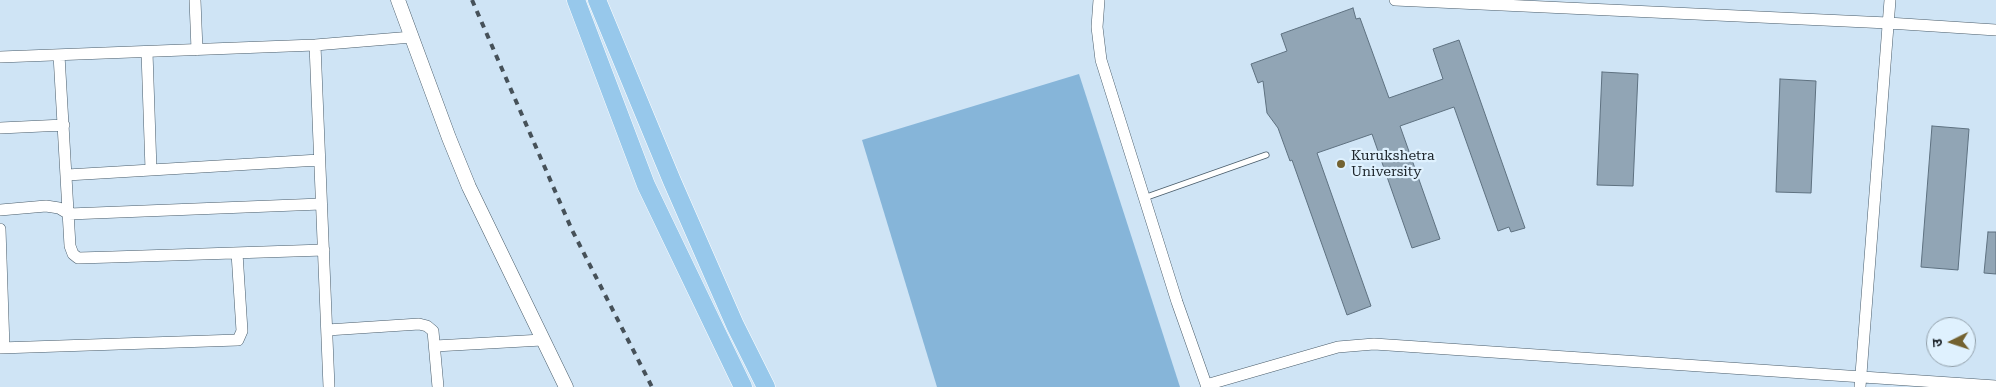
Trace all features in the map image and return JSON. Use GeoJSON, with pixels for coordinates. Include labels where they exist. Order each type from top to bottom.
{"type":"FeatureCollection","features":[{"type":"Feature","properties":{"kind":"main road"},"geometry":{"type":"LineString","coordinates":[[576,0],[646,185],[743,387]]}},
{"type":"Feature","properties":{"kind":"main road"},"geometry":{"type":"LineString","coordinates":[[597,0],[672,181],[735,325],[766,387]]}},
{"type":"Feature","properties":{"kind":"street"},"geometry":{"type":"LineString","coordinates":[[195,0],[198,50]]}},
{"type":"Feature","properties":{"kind":"street"},"geometry":{"type":"LineString","coordinates":[[398,0],[469,187],[566,387]]}},
{"type":"Feature","properties":{"kind":"street"},"geometry":{"type":"LineString","coordinates":[[1099,0],[1097,27],[1100,60],[1177,302],[1207,386],[1338,347],[1374,344],[1860,382],[1996,386]]}},
{"type":"Feature","properties":{"kind":"street"},"geometry":{"type":"LineString","coordinates":[[1395,0],[1888,23],[1996,30]]}},
{"type":"Feature","properties":{"kind":"street"},"geometry":{"type":"LineString","coordinates":[[1860,382],[1890,0]]}},
{"type":"Feature","properties":{"kind":"street"},"geometry":{"type":"LineString","coordinates":[[0,57],[315,45],[412,37]]}},
{"type":"Feature","properties":{"kind":"street"},"geometry":{"type":"LineString","coordinates":[[315,45],[328,387]]}},
{"type":"Feature","properties":{"kind":"street"},"geometry":{"type":"LineString","coordinates":[[147,52],[150,170]]}},
{"type":"Feature","properties":{"kind":"street"},"geometry":{"type":"LineString","coordinates":[[59,55],[70,246],[78,258],[324,250]]}},
{"type":"Feature","properties":{"kind":"street"},"geometry":{"type":"LineString","coordinates":[[0,128],[64,126]]}},
{"type":"Feature","properties":{"kind":"street"},"geometry":{"type":"LineString","coordinates":[[66,176],[319,160]]}},
{"type":"Feature","properties":{"kind":"street"},"geometry":{"type":"LineString","coordinates":[[0,210],[46,206],[59,208],[69,214],[320,204]]}},
{"type":"Feature","properties":{"kind":"street"},"geometry":{"type":"LineString","coordinates":[[0,229],[2,348],[238,340],[242,331],[237,254]]}},
{"type":"Feature","properties":{"kind":"street"},"geometry":{"type":"LineString","coordinates":[[327,330],[419,324],[427,326],[433,331],[438,387]]}},
{"type":"Feature","properties":{"kind":"street"},"geometry":{"type":"LineString","coordinates":[[435,346],[542,340]]}},
{"type":"Feature","properties":{"kind":"lane"},"geometry":{"type":"LineString","coordinates":[[1144,198],[1266,155]]}},
{"type":"Feature","properties":{"kind":"shaded area"},"geometry":{"type":"Polygon","coordinates":[[[1079,74],[1180,387],[937,387],[862,140],[1079,74]]]}},
{"type":"Feature","properties":{"kind":"building"},"geometry":{"type":"Polygon","coordinates":[[[1353,8],[1356,19],[1360,18],[1389,98],[1443,79],[1433,49],[1459,40],[1525,228],[1511,232],[1509,227],[1498,231],[1454,107],[1400,126],[1440,239],[1412,248],[1372,134],[1317,153],[1371,306],[1347,315],[1292,160],[1290,161],[1278,128],[1267,113],[1263,81],[1258,83],[1251,64],[1287,51],[1281,34],[1353,8]]]}},
{"type":"Feature","properties":{"kind":"building"},"geometry":{"type":"Polygon","coordinates":[[[1602,72],[1638,74],[1633,186],[1597,185],[1602,72]]]}},
{"type":"Feature","properties":{"kind":"building"},"geometry":{"type":"Polygon","coordinates":[[[1780,79],[1816,81],[1811,193],[1776,192],[1780,79]]]}},
{"type":"Feature","properties":{"kind":"building"},"geometry":{"type":"Polygon","coordinates":[[[1932,126],[1969,129],[1958,270],[1921,267],[1932,126]]]}},
{"type":"Feature","properties":{"kind":"building"},"geometry":{"type":"Polygon","coordinates":[[[1988,232],[1996,232],[1996,274],[1984,273],[1988,232]]]}},
{"type":"Feature","properties":{"kind":"railway"},"geometry":{"type":"LineString","coordinates":[[472,0],[572,230],[652,387]]}},
{"type":"Feature","properties":{"kind":"place","name":"Kurukshetra University"},"geometry":{"type":"Point","coordinates":[1341,164]}}]}
